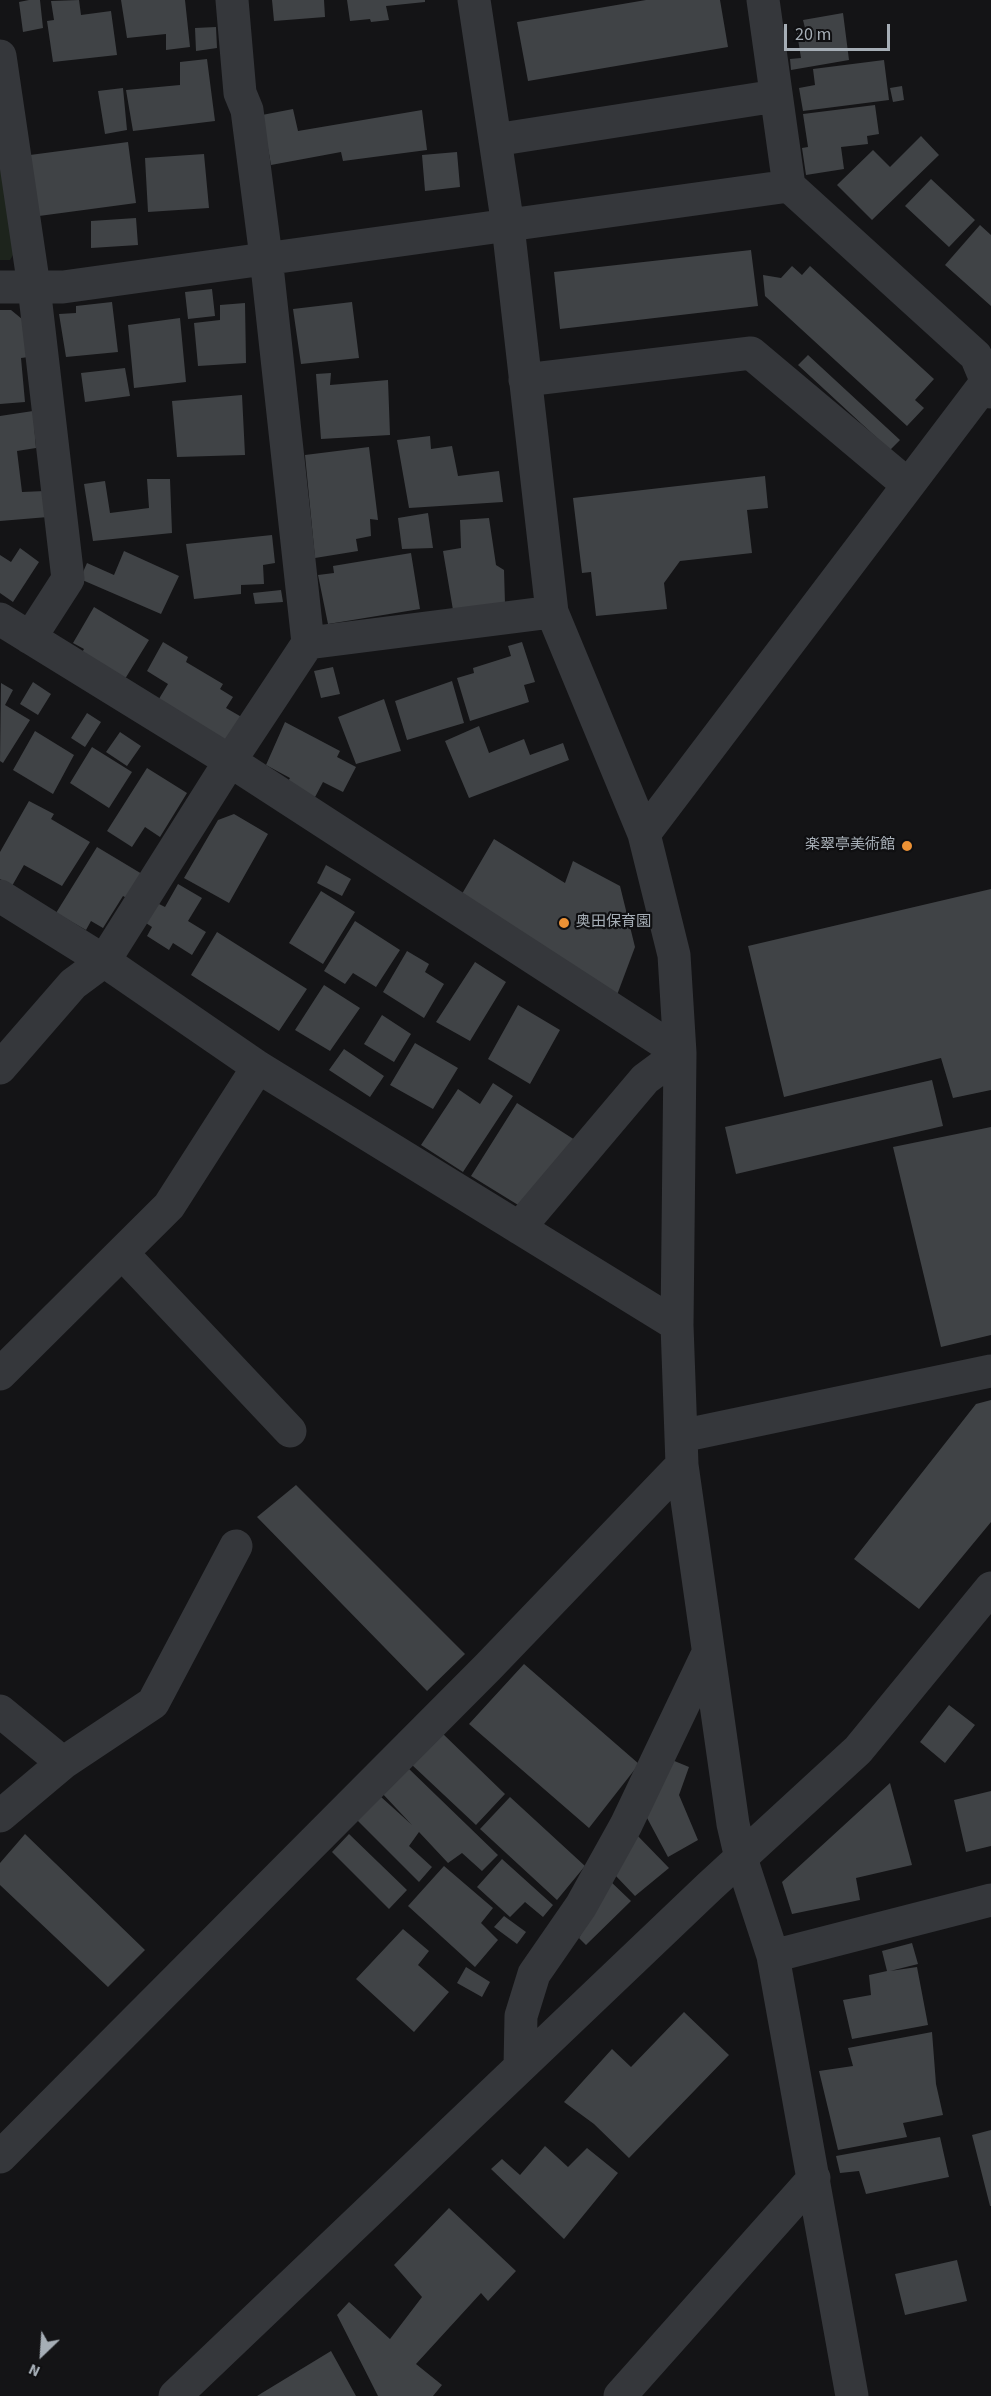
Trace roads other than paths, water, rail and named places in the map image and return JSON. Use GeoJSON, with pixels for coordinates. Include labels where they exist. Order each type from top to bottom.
{"type":"FeatureCollection","features":[{"type":"Feature","properties":{"kind":"street"},"geometry":{"type":"LineString","coordinates":[[0,1068],[73,984],[104,961],[230,761],[308,643],[266,257],[247,110],[240,93],[232,0]]}},
{"type":"Feature","properties":{"kind":"street"},"geometry":{"type":"LineString","coordinates":[[474,0],[508,226],[552,612],[644,834],[674,955],[680,1053],[677,1325],[681,1451],[733,1824],[741,1858],[773,1956],[852,2396]]}},
{"type":"Feature","properties":{"kind":"street"},"geometry":{"type":"LineString","coordinates":[[644,834],[908,485],[990,383],[976,356],[789,186],[763,0]]}},
{"type":"Feature","properties":{"kind":"street"},"geometry":{"type":"LineString","coordinates":[[0,56],[34,287],[68,579],[30,638]]}},
{"type":"Feature","properties":{"kind":"street"},"geometry":{"type":"LineString","coordinates":[[495,140],[776,96]]}},
{"type":"Feature","properties":{"kind":"street"},"geometry":{"type":"LineString","coordinates":[[0,287],[63,287],[789,186]]}},
{"type":"Feature","properties":{"kind":"street"},"geometry":{"type":"LineString","coordinates":[[525,380],[751,354],[908,485]]}},
{"type":"Feature","properties":{"kind":"street"},"geometry":{"type":"LineString","coordinates":[[308,643],[552,612]]}},
{"type":"Feature","properties":{"kind":"street"},"geometry":{"type":"LineString","coordinates":[[0,620],[230,761],[680,1053]]}},
{"type":"Feature","properties":{"kind":"street"},"geometry":{"type":"LineString","coordinates":[[0,896],[104,961],[258,1067],[677,1325]]}},
{"type":"Feature","properties":{"kind":"street"},"geometry":{"type":"LineString","coordinates":[[519,1228],[645,1079],[680,1053]]}},
{"type":"Feature","properties":{"kind":"street"},"geometry":{"type":"LineString","coordinates":[[0,1374],[169,1206],[258,1067]]}},
{"type":"Feature","properties":{"kind":"street"},"geometry":{"type":"LineString","coordinates":[[122,1253],[290,1431]]}},
{"type":"Feature","properties":{"kind":"street"},"geometry":{"type":"LineString","coordinates":[[0,2157],[488,1667],[681,1451],[991,1371]]}},
{"type":"Feature","properties":{"kind":"street"},"geometry":{"type":"LineString","coordinates":[[0,1816],[63,1763],[153,1703],[236,1546]]}},
{"type":"Feature","properties":{"kind":"street"},"geometry":{"type":"LineString","coordinates":[[183,2393],[520,2067],[709,1887],[858,1750],[991,1588]]}},
{"type":"Feature","properties":{"kind":"street"},"geometry":{"type":"LineString","coordinates":[[520,2067],[521,2016],[534,1974],[581,1906],[620,1835],[708,1653]]}},
{"type":"Feature","properties":{"kind":"street"},"geometry":{"type":"LineString","coordinates":[[0,1711],[63,1763]]}},
{"type":"Feature","properties":{"kind":"street"},"geometry":{"type":"LineString","coordinates":[[773,1956],[991,1900]]}},
{"type":"Feature","properties":{"kind":"street"},"geometry":{"type":"LineString","coordinates":[[620,2396],[814,2178]]}},
{"type":"Feature","properties":{"kind":"place","name":"楽翠亭美術館"},"geometry":{"type":"Point","coordinates":[907,846]}},
{"type":"Feature","properties":{"kind":"place","name":"奥田保育園"},"geometry":{"type":"Point","coordinates":[564,923]}}]}
